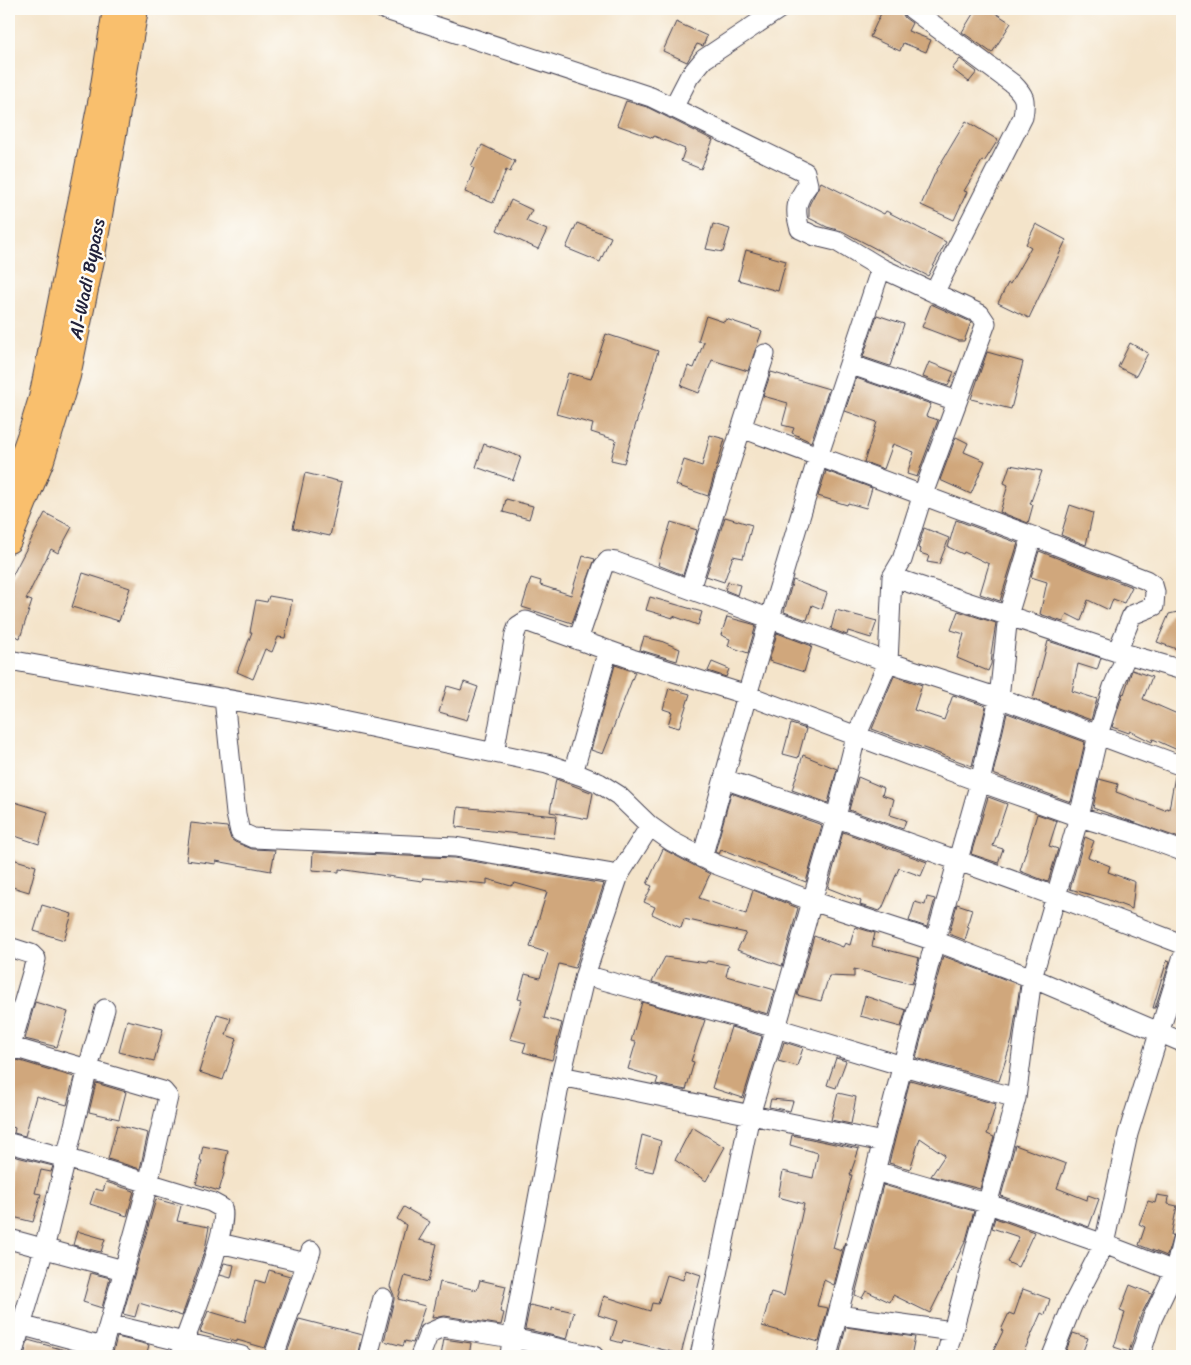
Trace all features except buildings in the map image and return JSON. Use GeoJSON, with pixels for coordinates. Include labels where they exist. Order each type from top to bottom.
{"type":"FeatureCollection","features":[{"type":"Feature","properties":{"kind":"main road","name":"Al-Wadi Bypass"},"geometry":{"type":"LineString","coordinates":[[9,493],[41,398],[101,98],[115,9]]}},
{"type":"Feature","properties":{"kind":"main road","name":"Al-Wadi Bypass"},"geometry":{"type":"LineString","coordinates":[[9,541],[42,460],[68,376],[101,210],[136,9]]}},
{"type":"Feature","properties":{"kind":"street"},"geometry":{"type":"LineString","coordinates":[[383,9],[651,97],[805,172],[808,185],[800,194],[795,214],[800,229],[815,236],[836,241],[881,268],[980,314],[986,323],[923,494],[902,560],[892,577],[888,662],[856,737],[836,817],[750,1115],[700,1356]]}},
{"type":"Feature","properties":{"kind":"street"},"geometry":{"type":"LineString","coordinates":[[673,108],[688,77],[704,59],[779,9]]}},
{"type":"Feature","properties":{"kind":"street"},"geometry":{"type":"LineString","coordinates":[[912,9],[1013,84],[1023,94],[1025,99],[1023,117],[934,293]]}},
{"type":"Feature","properties":{"kind":"street"},"geometry":{"type":"LineString","coordinates":[[702,858],[747,695],[818,457],[881,268]]}},
{"type":"Feature","properties":{"kind":"street"},"geometry":{"type":"LineString","coordinates":[[690,589],[764,354]]}},
{"type":"Feature","properties":{"kind":"street"},"geometry":{"type":"LineString","coordinates":[[849,364],[957,401]]}},
{"type":"Feature","properties":{"kind":"street"},"geometry":{"type":"LineString","coordinates":[[742,428],[1133,574],[1153,585],[1155,592],[1154,606],[1132,614],[1098,735],[1079,817],[1032,978],[1016,1098],[946,1356]]}},
{"type":"Feature","properties":{"kind":"street"},"geometry":{"type":"LineString","coordinates":[[826,1356],[935,941],[980,782],[999,698],[1008,615],[1032,536]]}},
{"type":"Feature","properties":{"kind":"street"},"geometry":{"type":"LineString","coordinates":[[578,640],[603,568],[608,561],[616,562],[888,662],[999,698],[1182,766]]}},
{"type":"Feature","properties":{"kind":"street"},"geometry":{"type":"LineString","coordinates":[[892,577],[1122,653],[1182,670]]}},
{"type":"Feature","properties":{"kind":"street"},"geometry":{"type":"LineString","coordinates":[[494,753],[518,626],[526,621],[578,640],[747,695],[980,782],[1182,851]]}},
{"type":"Feature","properties":{"kind":"street"},"geometry":{"type":"LineString","coordinates":[[573,773],[608,650]]}},
{"type":"Feature","properties":{"kind":"street"},"geometry":{"type":"LineString","coordinates":[[9,660],[309,714],[547,764],[599,783],[618,795],[650,826],[671,841],[702,858],[812,901],[935,941],[1032,978],[1182,1042]]}},
{"type":"Feature","properties":{"kind":"street"},"geometry":{"type":"LineString","coordinates":[[224,698],[236,814],[240,832],[246,835],[264,839],[455,847],[619,875]]}},
{"type":"Feature","properties":{"kind":"street"},"geometry":{"type":"LineString","coordinates":[[724,780],[836,817],[957,862],[1057,896],[1182,944]]}},
{"type":"Feature","properties":{"kind":"street"},"geometry":{"type":"LineString","coordinates":[[511,1347],[561,1076],[585,975],[619,875],[650,826]]}},
{"type":"Feature","properties":{"kind":"street"},"geometry":{"type":"LineString","coordinates":[[9,947],[31,954],[36,959],[9,1048],[88,1068],[166,1093],[168,1101],[148,1184],[101,1352],[15,1324]]}},
{"type":"Feature","properties":{"kind":"street"},"geometry":{"type":"LineString","coordinates":[[1052,1356],[1072,1306],[1104,1244],[1128,1134],[1182,959]]}},
{"type":"Feature","properties":{"kind":"street"},"geometry":{"type":"LineString","coordinates":[[585,975],[1016,1098]]}},
{"type":"Feature","properties":{"kind":"street"},"geometry":{"type":"LineString","coordinates":[[12,1356],[15,1324],[44,1249],[88,1068],[105,1009]]}},
{"type":"Feature","properties":{"kind":"street"},"geometry":{"type":"LineString","coordinates":[[561,1076],[883,1142]]}},
{"type":"Feature","properties":{"kind":"street"},"geometry":{"type":"LineString","coordinates":[[9,1143],[66,1158],[220,1206],[224,1214],[219,1243],[183,1349]]}},
{"type":"Feature","properties":{"kind":"street"},"geometry":{"type":"LineString","coordinates":[[875,1172],[986,1203],[1178,1272]]}},
{"type":"Feature","properties":{"kind":"street"},"geometry":{"type":"LineString","coordinates":[[9,1239],[123,1270]]}},
{"type":"Feature","properties":{"kind":"street"},"geometry":{"type":"LineString","coordinates":[[1140,1356],[1152,1319],[1178,1272],[1182,1241]]}},
{"type":"Feature","properties":{"kind":"street"},"geometry":{"type":"LineString","coordinates":[[219,1243],[309,1257],[274,1356]]}},
{"type":"Feature","properties":{"kind":"street"},"geometry":{"type":"LineString","coordinates":[[368,1356],[383,1298]]}},
{"type":"Feature","properties":{"kind":"street"},"geometry":{"type":"LineString","coordinates":[[838,1315],[952,1331]]}},
{"type":"Feature","properties":{"kind":"street"},"geometry":{"type":"LineString","coordinates":[[109,1324],[183,1349],[242,1356]]}},
{"type":"Feature","properties":{"kind":"street"},"geometry":{"type":"LineString","coordinates":[[420,1356],[429,1333],[442,1327],[511,1347],[594,1356]]}}]}
